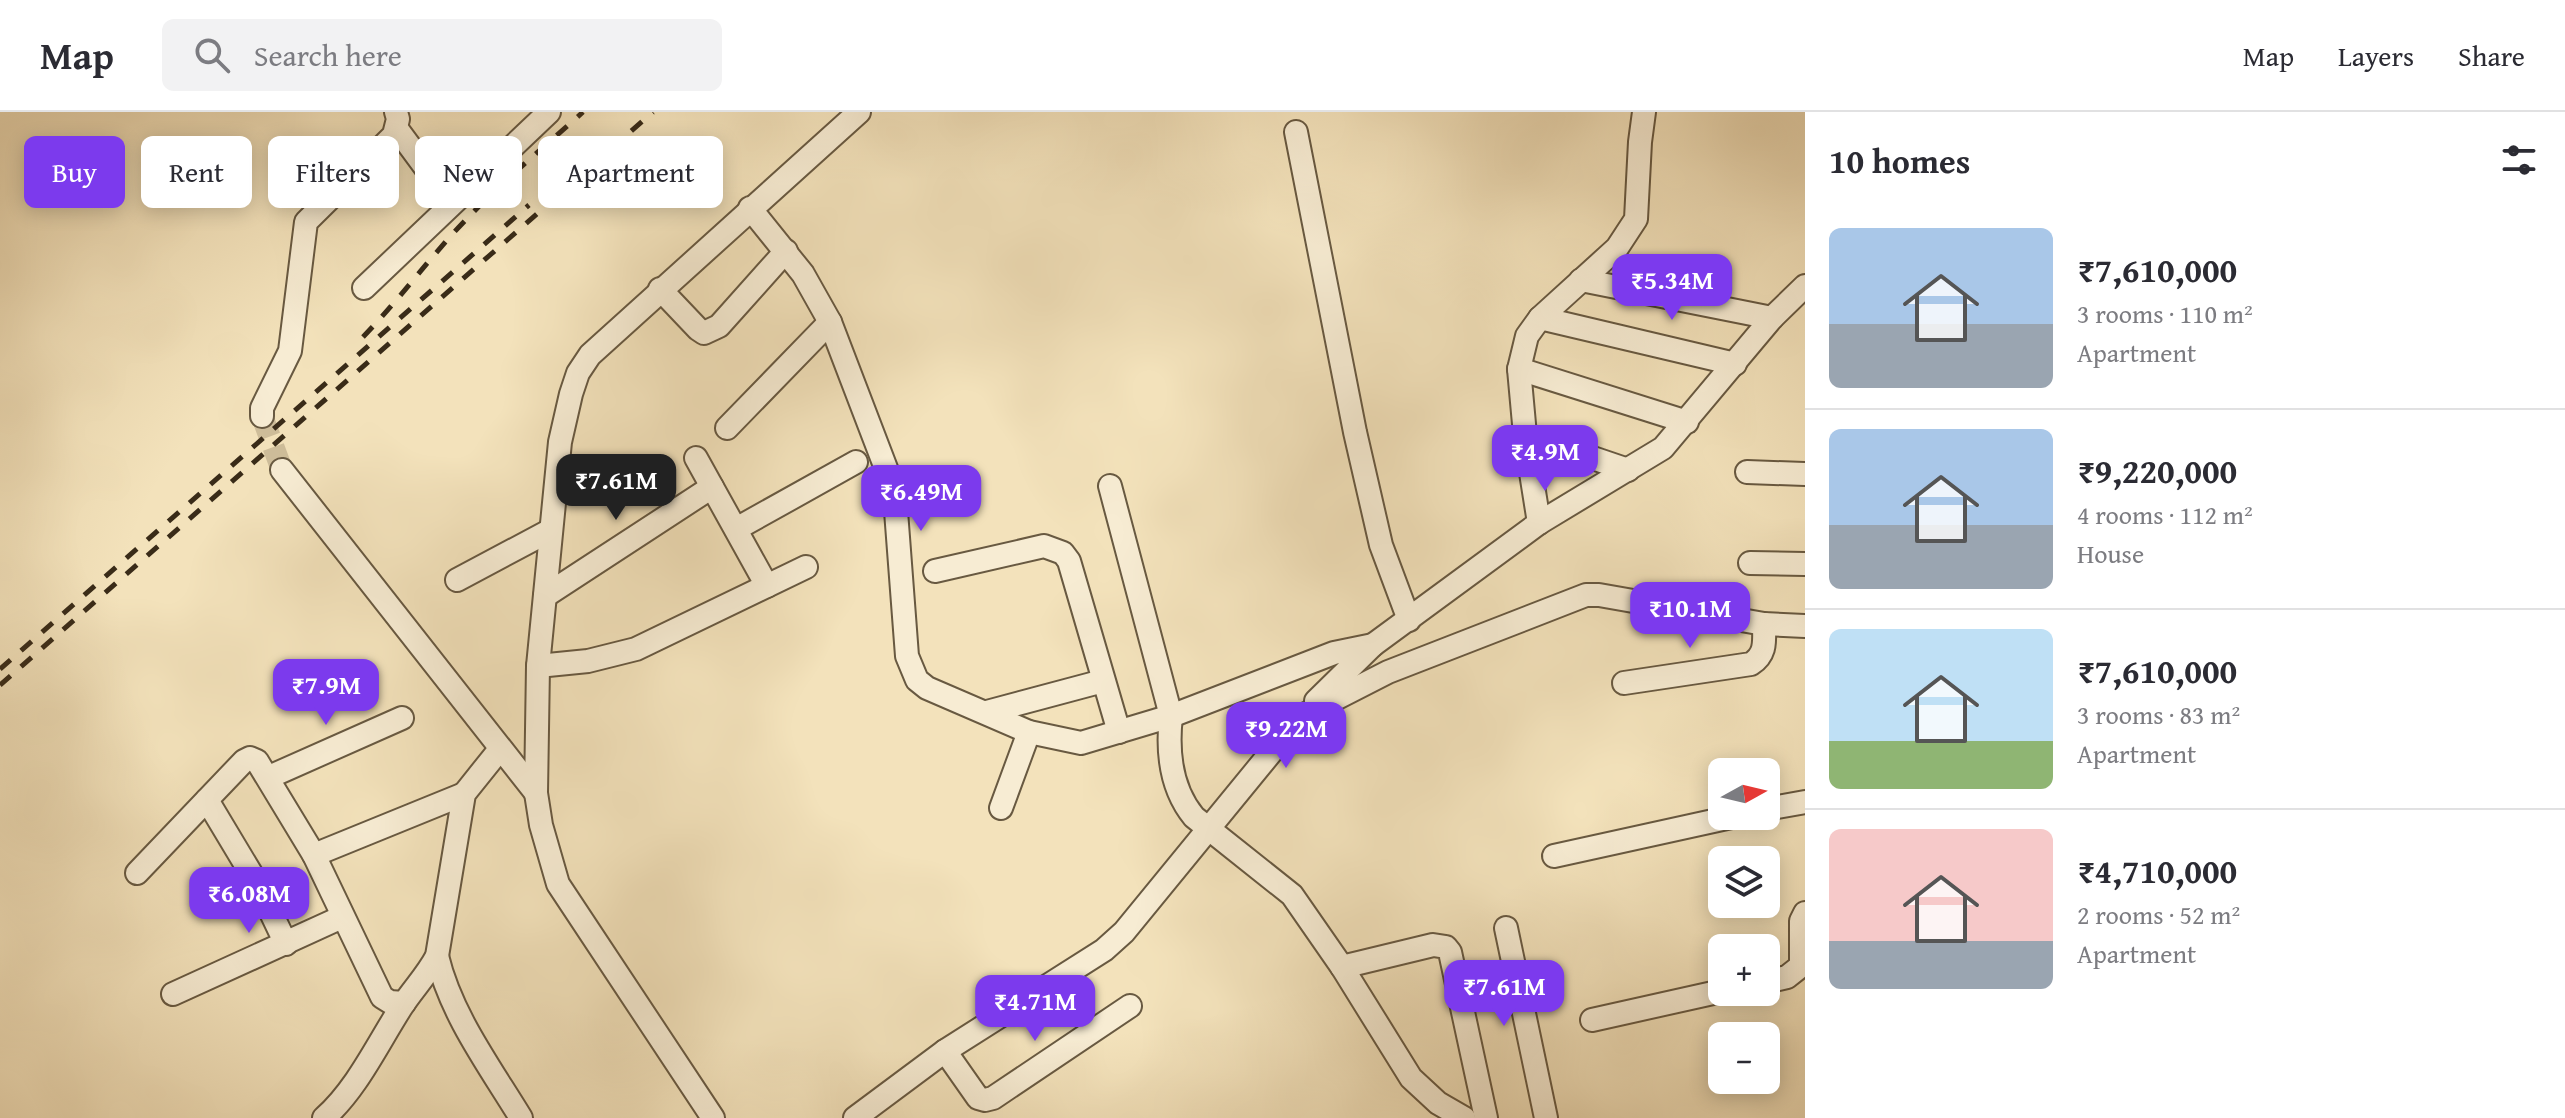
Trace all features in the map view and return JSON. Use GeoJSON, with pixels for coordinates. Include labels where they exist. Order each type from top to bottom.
{"type":"FeatureCollection","features":[{"type":"Feature","properties":{"kind":"street"},"geometry":{"type":"LineString","coordinates":[[522,137],[549,112]]}},
{"type":"Feature","properties":{"kind":"street"},"geometry":{"type":"LineString","coordinates":[[713,1118],[558,884],[541,825],[536,793],[538,666],[560,442],[578,373],[590,355],[859,112]]}},
{"type":"Feature","properties":{"kind":"street"},"geometry":{"type":"LineString","coordinates":[[1539,523],[1525,435],[1519,369],[1527,336],[1540,318],[1617,248],[1636,219],[1644,112]]}},
{"type":"Feature","properties":{"kind":"street"},"geometry":{"type":"LineString","coordinates":[[262,416],[262,408],[290,351],[306,222],[400,118],[415,143]]}},
{"type":"Feature","properties":{"kind":"street"},"geometry":{"type":"LineString","coordinates":[[1296,132],[1355,432],[1381,545],[1409,620]]}},
{"type":"Feature","properties":{"kind":"street"},"geometry":{"type":"LineString","coordinates":[[364,288],[445,208]]}},
{"type":"Feature","properties":{"kind":"street"},"geometry":{"type":"LineString","coordinates":[[750,208],[803,274],[830,322],[893,491],[907,656],[917,680],[927,688],[1029,732],[1081,743],[1171,716],[1334,653],[1373,645]]}},
{"type":"Feature","properties":{"kind":"street"},"geometry":{"type":"LineString","coordinates":[[660,289],[698,329],[704,333],[712,331],[786,251]]}},
{"type":"Feature","properties":{"kind":"street"},"geometry":{"type":"LineString","coordinates":[[1581,280],[1772,318]]}},
{"type":"Feature","properties":{"kind":"street"},"geometry":{"type":"LineString","coordinates":[[855,1118],[945,1051],[1104,950],[1124,932],[1300,717],[1373,645],[1539,523],[1663,448],[1772,318],[1805,286]]}},
{"type":"Feature","properties":{"kind":"street"},"geometry":{"type":"LineString","coordinates":[[1540,318],[1735,364]]}},
{"type":"Feature","properties":{"kind":"street"},"geometry":{"type":"LineString","coordinates":[[727,428],[830,322]]}},
{"type":"Feature","properties":{"kind":"street"},"geometry":{"type":"LineString","coordinates":[[1519,369],[1687,422]]}},
{"type":"Feature","properties":{"kind":"street"},"geometry":{"type":"LineString","coordinates":[[1525,435],[1628,470]]}},
{"type":"Feature","properties":{"kind":"street"},"geometry":{"type":"LineString","coordinates":[[696,458],[767,586]]}},
{"type":"Feature","properties":{"kind":"street"},"geometry":{"type":"LineString","coordinates":[[736,529],[856,462]]}},
{"type":"Feature","properties":{"kind":"street"},"geometry":{"type":"LineString","coordinates":[[282,470],[536,793]]}},
{"type":"Feature","properties":{"kind":"street"},"geometry":{"type":"LineString","coordinates":[[1747,472],[1805,474]]}},
{"type":"Feature","properties":{"kind":"street"},"geometry":{"type":"LineString","coordinates":[[1110,486],[1171,716],[1169,753],[1180,795],[1194,817],[1292,895],[1342,967],[1411,1078],[1438,1103],[1464,1118]]}},
{"type":"Feature","properties":{"kind":"street"},"geometry":{"type":"LineString","coordinates":[[545,596],[712,487]]}},
{"type":"Feature","properties":{"kind":"street"},"geometry":{"type":"LineString","coordinates":[[457,580],[551,530]]}},
{"type":"Feature","properties":{"kind":"street"},"geometry":{"type":"LineString","coordinates":[[935,571],[1044,546],[1063,553],[1069,561],[1119,732]]}},
{"type":"Feature","properties":{"kind":"street"},"geometry":{"type":"LineString","coordinates":[[1750,563],[1805,564]]}},
{"type":"Feature","properties":{"kind":"street"},"geometry":{"type":"LineString","coordinates":[[538,666],[588,661],[636,649],[806,567]]}},
{"type":"Feature","properties":{"kind":"street"},"geometry":{"type":"LineString","coordinates":[[1300,717],[1388,672],[1586,595],[1764,624],[1805,626]]}},
{"type":"Feature","properties":{"kind":"street"},"geometry":{"type":"LineString","coordinates":[[1624,683],[1751,664],[1759,659],[1764,649],[1764,624]]}},
{"type":"Feature","properties":{"kind":"street"},"geometry":{"type":"LineString","coordinates":[[987,712],[1103,681]]}},
{"type":"Feature","properties":{"kind":"street"},"geometry":{"type":"LineString","coordinates":[[269,777],[402,718]]}},
{"type":"Feature","properties":{"kind":"street"},"geometry":{"type":"LineString","coordinates":[[1001,808],[1029,732]]}},
{"type":"Feature","properties":{"kind":"street"},"geometry":{"type":"LineString","coordinates":[[324,1118],[341,1099],[404,1003],[426,978],[437,956],[464,794],[500,749]]}},
{"type":"Feature","properties":{"kind":"street"},"geometry":{"type":"LineString","coordinates":[[137,873],[244,761],[250,758],[257,761],[314,855],[382,997],[390,1002],[404,1003]]}},
{"type":"Feature","properties":{"kind":"street"},"geometry":{"type":"LineString","coordinates":[[314,855],[464,794]]}},
{"type":"Feature","properties":{"kind":"street"},"geometry":{"type":"LineString","coordinates":[[207,800],[258,885],[286,944]]}},
{"type":"Feature","properties":{"kind":"street"},"geometry":{"type":"LineString","coordinates":[[1780,806],[1805,802]]}},
{"type":"Feature","properties":{"kind":"street"},"geometry":{"type":"LineString","coordinates":[[1554,856],[1708,822]]}},
{"type":"Feature","properties":{"kind":"street"},"geometry":{"type":"LineString","coordinates":[[1780,979],[1801,966],[1801,921],[1805,913]]}},
{"type":"Feature","properties":{"kind":"street"},"geometry":{"type":"LineString","coordinates":[[173,994],[342,917]]}},
{"type":"Feature","properties":{"kind":"street"},"geometry":{"type":"LineString","coordinates":[[1506,928],[1546,1118]]}},
{"type":"Feature","properties":{"kind":"street"},"geometry":{"type":"LineString","coordinates":[[1342,967],[1433,945],[1446,947],[1450,952],[1486,1118]]}},
{"type":"Feature","properties":{"kind":"street"},"geometry":{"type":"LineString","coordinates":[[437,956],[444,984],[478,1048],[521,1118]]}},
{"type":"Feature","properties":{"kind":"street"},"geometry":{"type":"LineString","coordinates":[[1592,1020],[1708,994]]}},
{"type":"Feature","properties":{"kind":"street"},"geometry":{"type":"LineString","coordinates":[[945,1051],[978,1098],[985,1100],[993,1098],[1130,1006]]}},
{"type":"Feature","properties":{"kind":"tunnel"},"geometry":{"type":"LineString","coordinates":[[262,416],[282,470]]}},
{"type":"Feature","properties":{"kind":"railway"},"geometry":{"type":"LineString","coordinates":[[363,337],[464,222],[583,112]]}},
{"type":"Feature","properties":{"kind":"railway"},"geometry":{"type":"LineString","coordinates":[[0,685],[653,112]]}},
{"type":"Feature","properties":{"kind":"railway"},"geometry":{"type":"LineString","coordinates":[[0,669],[529,205]]}}]}
